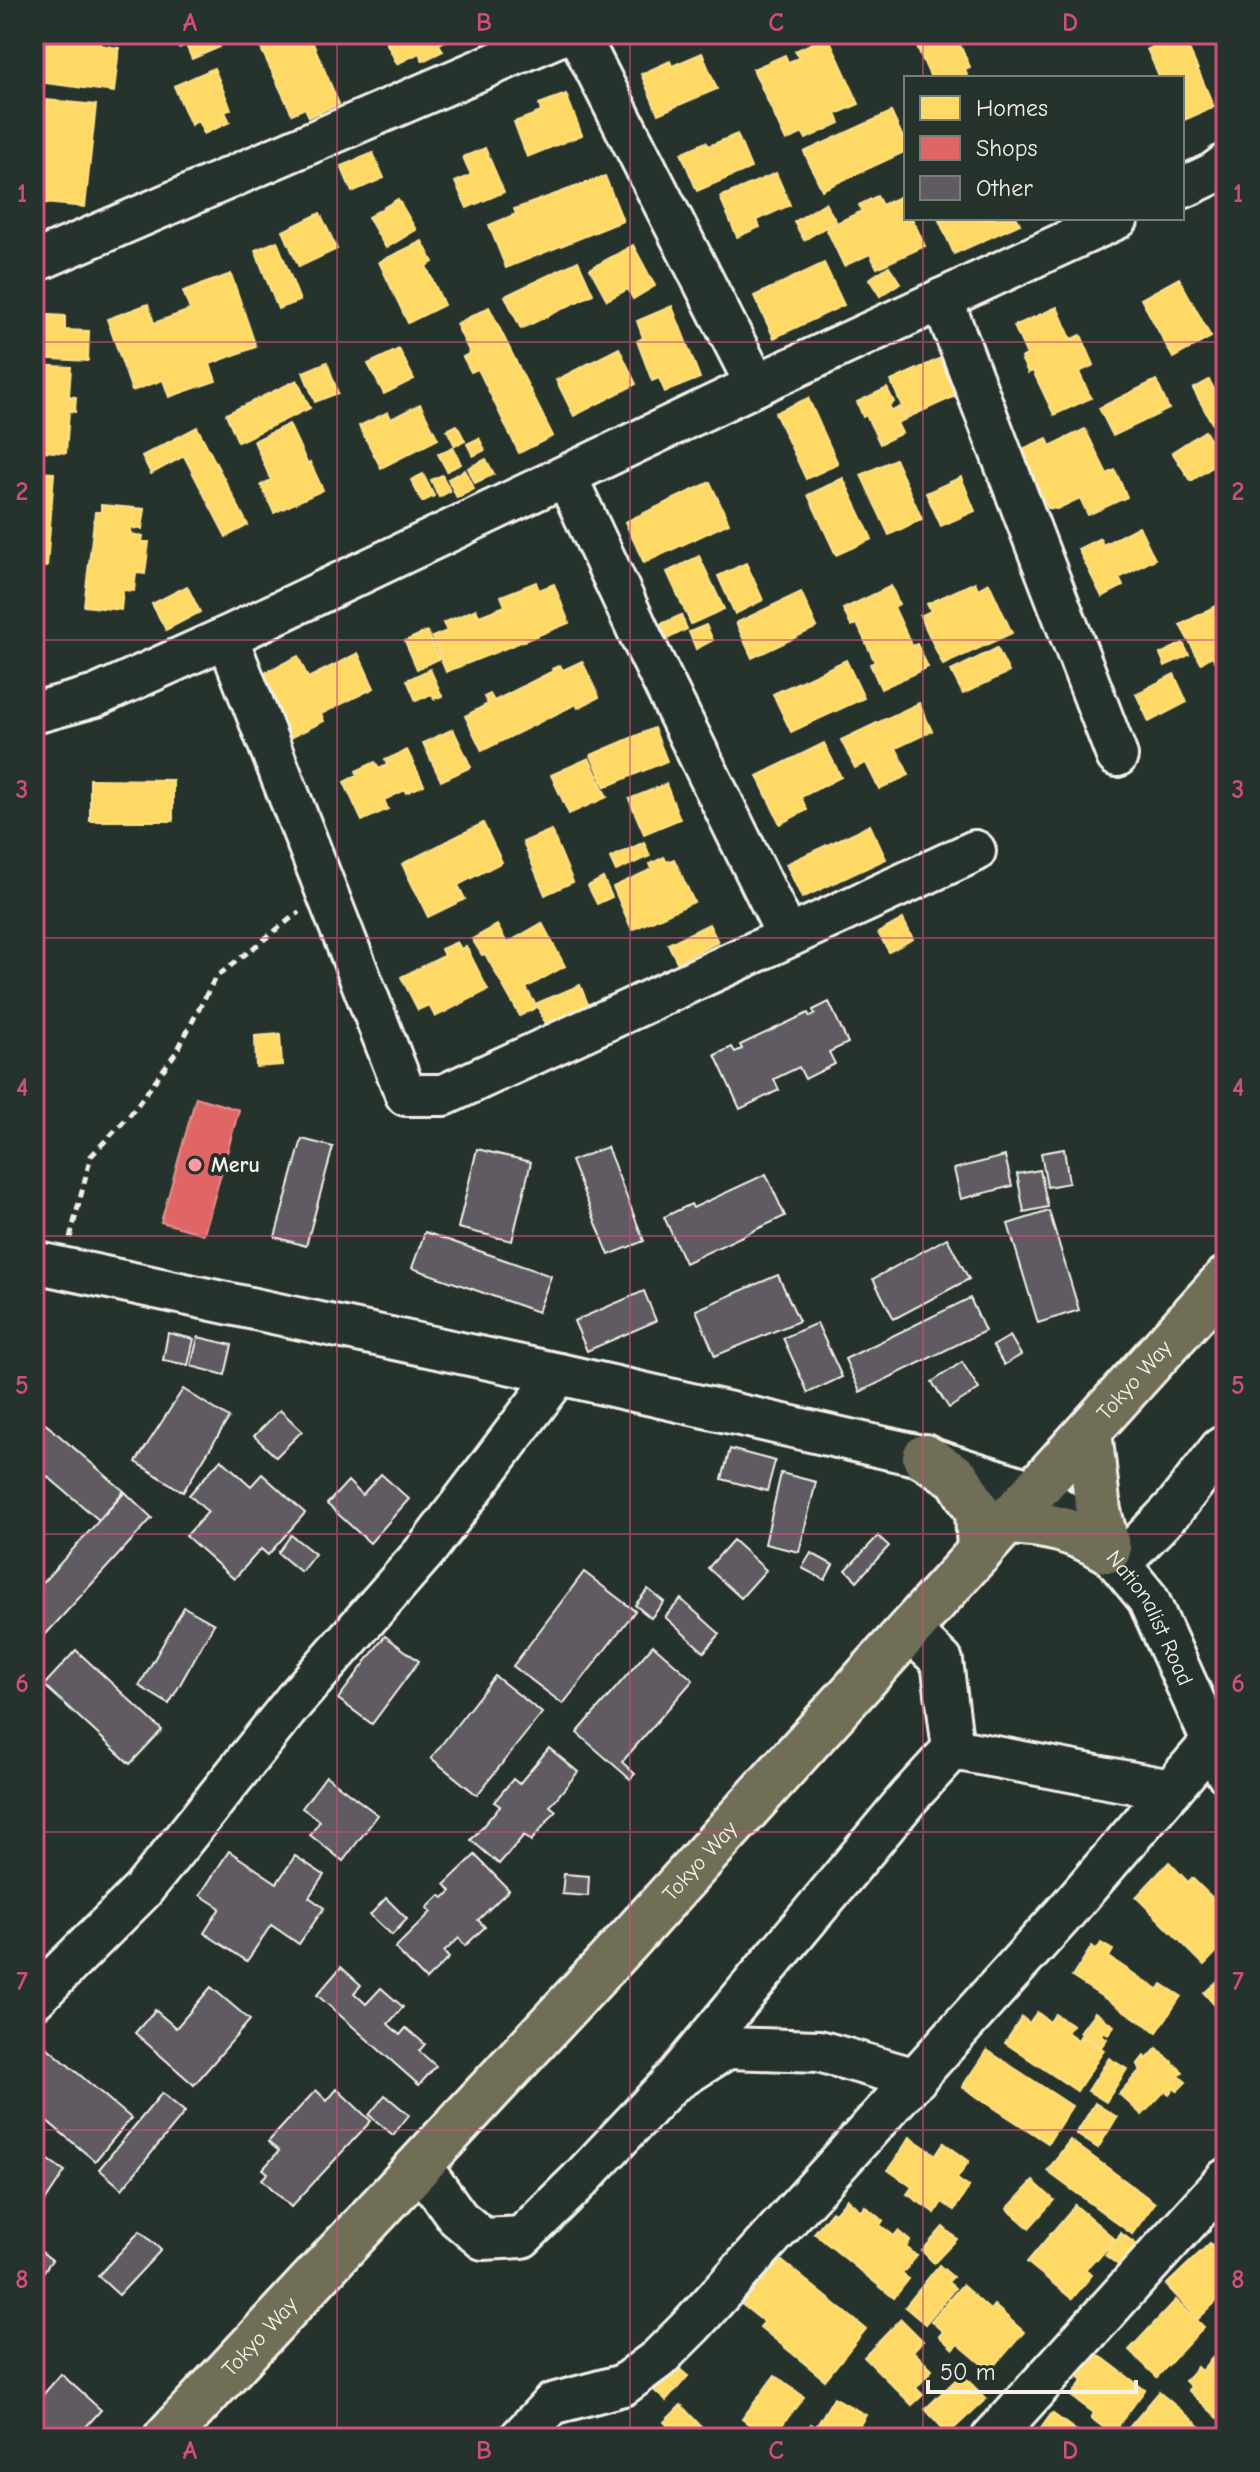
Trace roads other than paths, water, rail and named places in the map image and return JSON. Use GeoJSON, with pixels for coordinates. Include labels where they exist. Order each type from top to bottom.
{"type":"FeatureCollection","features":[{"type":"Feature","properties":{"kind":"main road","name":"Tokyo Way"},"geometry":{"type":"LineString","coordinates":[[166,2438],[627,1942],[1226,1279]]}},
{"type":"Feature","properties":{"kind":"main road"},"geometry":{"type":"LineString","coordinates":[[1089,1431],[1098,1511],[1114,1557]]}},
{"type":"Feature","properties":{"kind":"main road"},"geometry":{"type":"LineString","coordinates":[[925,1457],[958,1478],[978,1512],[1008,1522],[1043,1524],[1079,1533],[1114,1557]]}},
{"type":"Feature","properties":{"kind":"street"},"geometry":{"type":"LineString","coordinates":[[34,262],[563,34]]}},
{"type":"Feature","properties":{"kind":"street"},"geometry":{"type":"LineString","coordinates":[[578,34],[756,385]]}},
{"type":"Feature","properties":{"kind":"street"},"geometry":{"type":"LineString","coordinates":[[1184,187],[1226,164]]}},
{"type":"Feature","properties":{"kind":"street"},"geometry":{"type":"LineString","coordinates":[[34,713],[96,696],[227,637],[756,385],[1114,220]]}},
{"type":"Feature","properties":{"kind":"street"},"geometry":{"type":"LineString","coordinates":[[942,299],[1117,756]]}},
{"type":"Feature","properties":{"kind":"street"},"geometry":{"type":"LineString","coordinates":[[566,476],[787,935]]}},
{"type":"Feature","properties":{"kind":"street"},"geometry":{"type":"LineString","coordinates":[[227,637],[406,1095],[444,1095],[975,851]]}},
{"type":"Feature","properties":{"kind":"street"},"geometry":{"type":"LineString","coordinates":[[49,1266],[559,1374],[925,1457],[1008,1522]]}},
{"type":"Feature","properties":{"kind":"street"},"geometry":{"type":"LineString","coordinates":[[34,1999],[142,1891],[294,1701],[427,1549],[559,1374]]}},
{"type":"Feature","properties":{"kind":"street"},"geometry":{"type":"LineString","coordinates":[[1114,1557],[1175,1507],[1226,1445]]}},
{"type":"Feature","properties":{"kind":"street","name":"Nationalist Road"},"geometry":{"type":"LineString","coordinates":[[1114,1557],[1148,1599],[1219,1757]]}},
{"type":"Feature","properties":{"kind":"street"},"geometry":{"type":"LineString","coordinates":[[420,2165],[458,2218],[483,2239],[522,2237],[670,2084],[909,1797],[953,1749],[942,1661],[909,1630]]}},
{"type":"Feature","properties":{"kind":"street"},"geometry":{"type":"LineString","coordinates":[[953,1749],[1171,1790]]}},
{"type":"Feature","properties":{"kind":"street"},"geometry":{"type":"LineString","coordinates":[[520,2438],[552,2404],[623,2385],[658,2359],[916,2079],[1171,1790],[1219,1757]]}},
{"type":"Feature","properties":{"kind":"street"},"geometry":{"type":"LineString","coordinates":[[670,2084],[727,2048],[819,2051],[916,2079]]}},
{"type":"Feature","properties":{"kind":"street"},"geometry":{"type":"LineString","coordinates":[[992,2438],[1226,2179]]}},
{"type":"Feature","properties":{"kind":"place","name":"Meru"},"geometry":{"type":"Point","coordinates":[195,1165]}}]}
